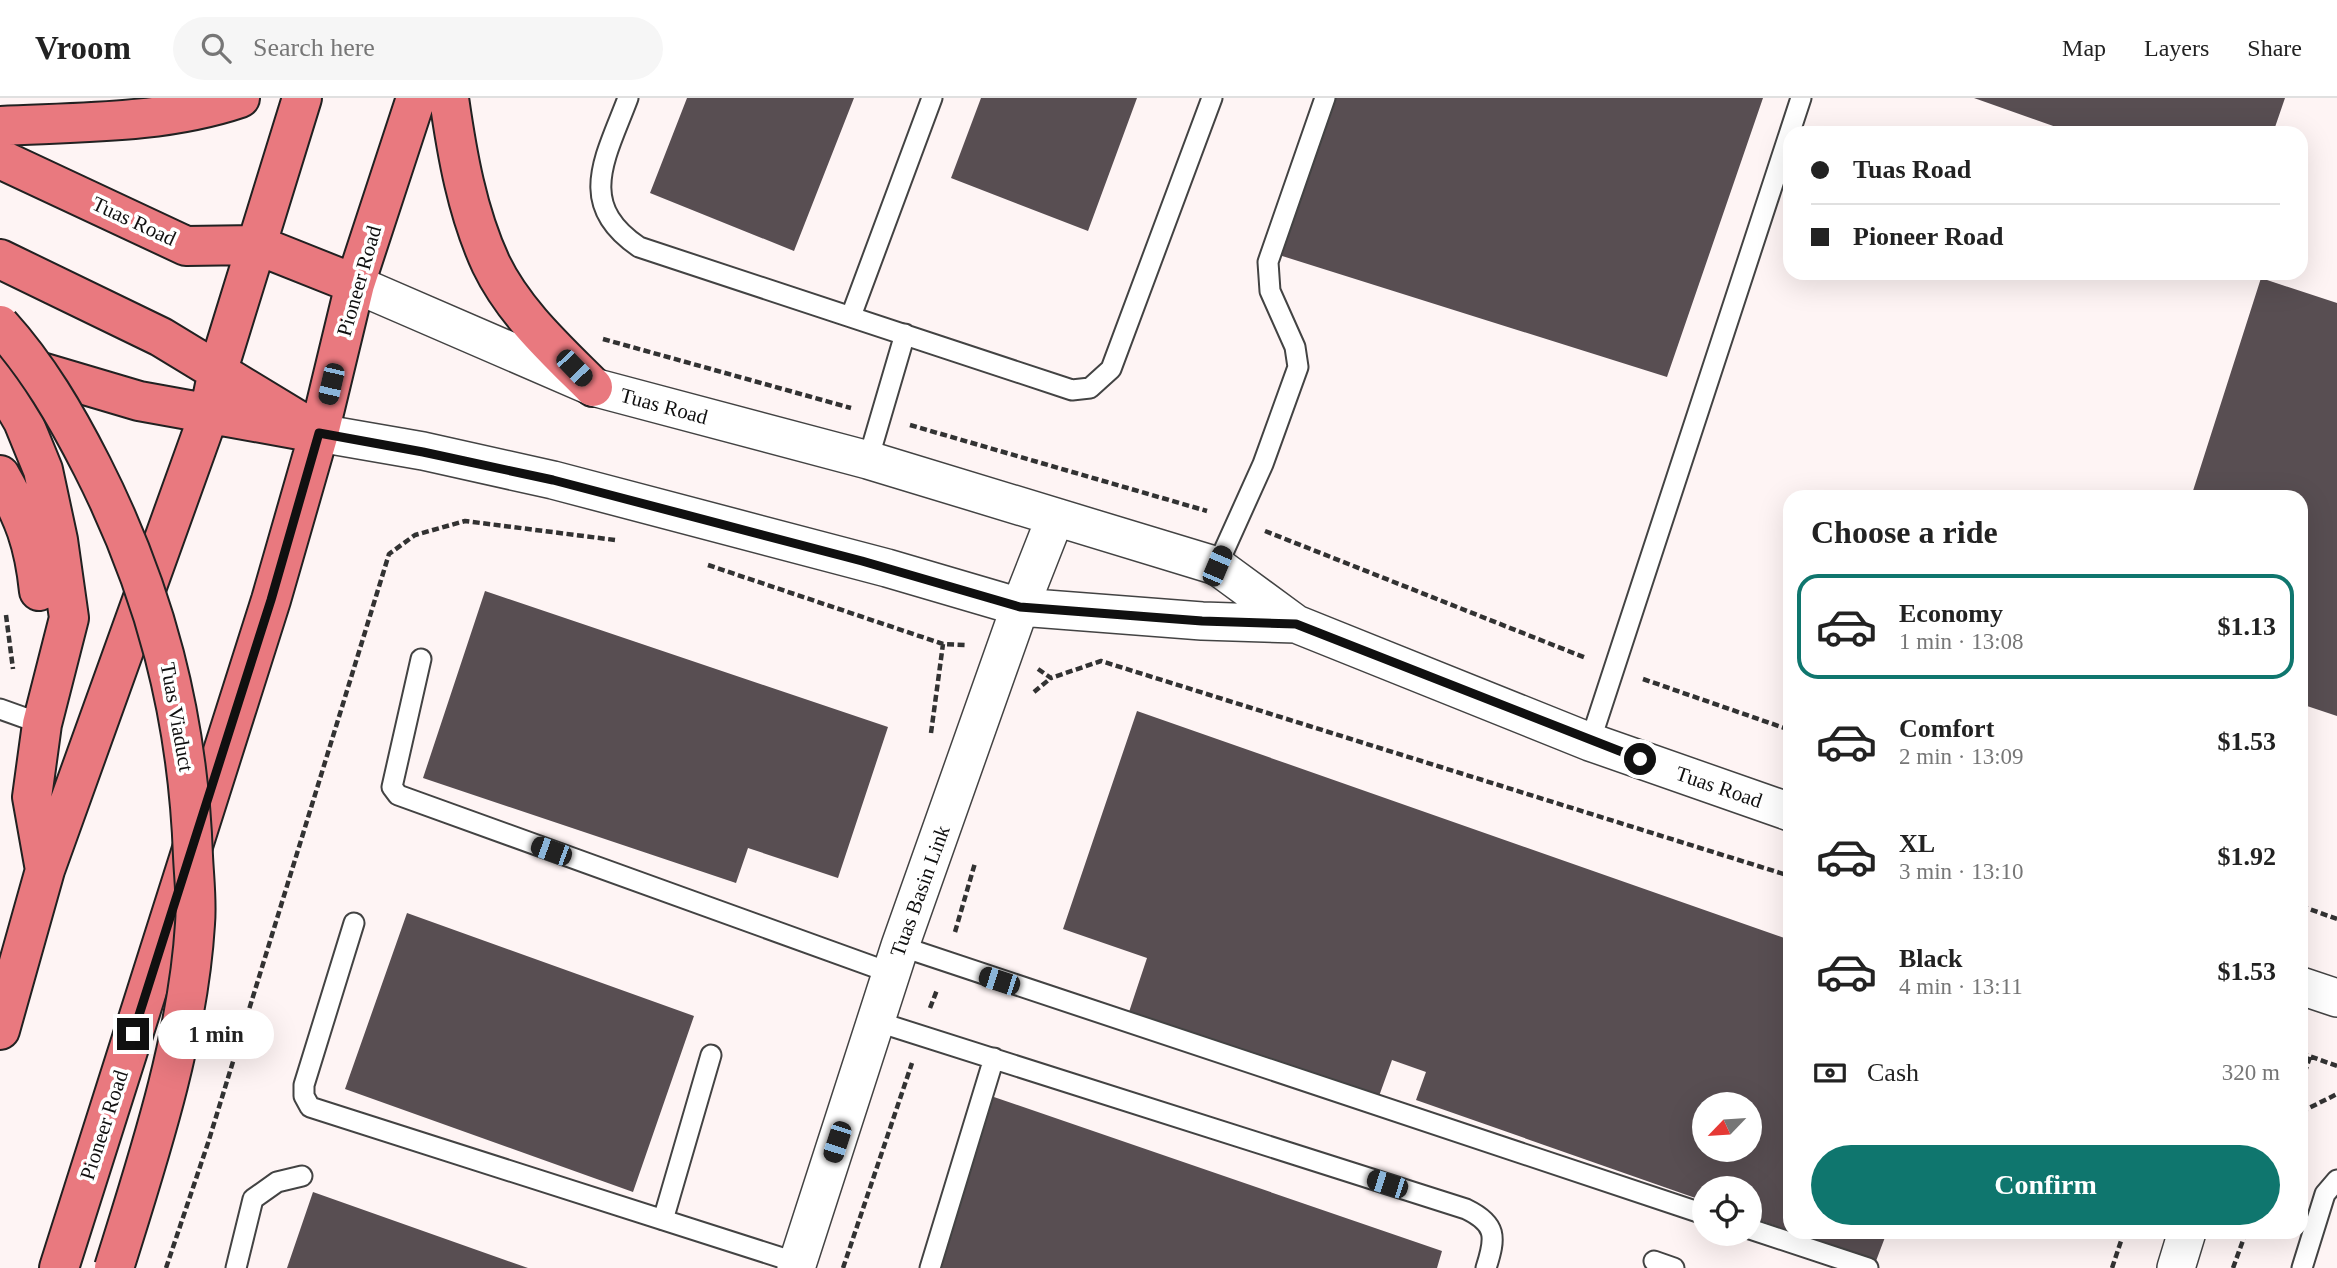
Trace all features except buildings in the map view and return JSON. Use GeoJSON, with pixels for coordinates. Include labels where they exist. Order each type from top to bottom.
{"type":"FeatureCollection","features":[{"type":"Feature","properties":{"kind":"main road"},"geometry":{"type":"LineString","coordinates":[[0,126],[114,121],[190,112],[240,98]]}},
{"type":"Feature","properties":{"kind":"main road"},"geometry":{"type":"LineString","coordinates":[[0,1030],[45,870],[209,414],[218,370],[273,184],[302,98]]}},
{"type":"Feature","properties":{"kind":"main road","name":"Pioneer Road"},"geometry":{"type":"LineString","coordinates":[[59,1268],[271,600],[319,433],[355,284],[416,98]]}},
{"type":"Feature","properties":{"kind":"main road"},"geometry":{"type":"LineString","coordinates":[[449,98],[466,192],[491,264],[536,329],[593,387]]}},
{"type":"Feature","properties":{"kind":"main road","name":"Tuas Road"},"geometry":{"type":"LineString","coordinates":[[0,159],[186,246],[257,245],[355,284]]}},
{"type":"Feature","properties":{"kind":"main road","name":"Tuas Road"},"geometry":{"type":"LineString","coordinates":[[0,259],[160,337],[319,433]]}},
{"type":"Feature","properties":{"kind":"main road","name":"Tuas Viaduct"},"geometry":{"type":"LineString","coordinates":[[0,325],[20,346],[64,411],[133,550],[163,642],[181,728],[191,804],[195,924],[184,999],[161,1117],[114,1268]]}},
{"type":"Feature","properties":{"kind":"main road","name":"Tuas Road"},"geometry":{"type":"LineString","coordinates":[[0,360],[138,401],[319,433]]}},
{"type":"Feature","properties":{"kind":"main road"},"geometry":{"type":"LineString","coordinates":[[0,382],[23,421],[43,470],[58,540],[69,618],[42,723],[32,797],[45,870]]}},
{"type":"Feature","properties":{"kind":"main road"},"geometry":{"type":"LineString","coordinates":[[0,475],[16,503],[34,548],[42,622],[56,668]]}},
{"type":"Feature","properties":{"kind":"street","name":"Tuas Road"},"geometry":{"type":"LineString","coordinates":[[355,284],[593,387],[868,460],[1217,566],[1296,624],[1590,742],[1783,809]]}},
{"type":"Feature","properties":{"kind":"street","name":"Tuas Road"},"geometry":{"type":"LineString","coordinates":[[319,433],[553,480],[793,543],[1020,607],[1202,621],[1296,624]]}},
{"type":"Feature","properties":{"kind":"street","name":"Tuas Basin Link"},"geometry":{"type":"LineString","coordinates":[[797,1266],[895,959],[1020,607],[1055,518]]}},
{"type":"Feature","properties":{"kind":"street"},"geometry":{"type":"LineString","coordinates":[[2308,988],[2337,998]]}},
{"type":"Feature","properties":{"kind":"street"},"geometry":{"type":"LineString","coordinates":[[2176,1268],[2185,1239]]}},
{"type":"Feature","properties":{"kind":"lane"},"geometry":{"type":"LineString","coordinates":[[628,98],[605,158],[600,184],[604,212],[619,234],[639,247],[1072,390],[1090,388],[1111,369],[1212,98]]}},
{"type":"Feature","properties":{"kind":"lane"},"geometry":{"type":"LineString","coordinates":[[851,316],[932,98]]}},
{"type":"Feature","properties":{"kind":"lane"},"geometry":{"type":"LineString","coordinates":[[1217,566],[1263,464],[1298,367],[1295,347],[1270,291],[1268,262],[1325,98]]}},
{"type":"Feature","properties":{"kind":"lane"},"geometry":{"type":"LineString","coordinates":[[1792,126],[1801,98]]}},
{"type":"Feature","properties":{"kind":"lane"},"geometry":{"type":"LineString","coordinates":[[1590,742],[1783,153]]}},
{"type":"Feature","properties":{"kind":"lane"},"geometry":{"type":"LineString","coordinates":[[868,460],[905,334]]}},
{"type":"Feature","properties":{"kind":"lane"},"geometry":{"type":"LineString","coordinates":[[421,659],[392,787],[398,795],[895,959],[1692,1210]]}},
{"type":"Feature","properties":{"kind":"lane"},"geometry":{"type":"LineString","coordinates":[[3,710],[42,723]]}},
{"type":"Feature","properties":{"kind":"lane"},"geometry":{"type":"LineString","coordinates":[[354,923],[304,1085],[304,1096],[310,1107],[663,1220],[797,1266]]}},
{"type":"Feature","properties":{"kind":"lane"},"geometry":{"type":"LineString","coordinates":[[876,1021],[1466,1209],[1481,1216],[1492,1228],[1493,1248],[1486,1268]]}},
{"type":"Feature","properties":{"kind":"lane"},"geometry":{"type":"LineString","coordinates":[[663,1220],[711,1055]]}},
{"type":"Feature","properties":{"kind":"lane"},"geometry":{"type":"LineString","coordinates":[[930,1268],[994,1058]]}},
{"type":"Feature","properties":{"kind":"lane"},"geometry":{"type":"LineString","coordinates":[[236,1268],[253,1199],[277,1182],[302,1176]]}},
{"type":"Feature","properties":{"kind":"lane"},"geometry":{"type":"LineString","coordinates":[[2302,1268],[2325,1194],[2337,1180]]}},
{"type":"Feature","properties":{"kind":"lane"},"geometry":{"type":"LineString","coordinates":[[1762,1233],[1868,1268]]}},
{"type":"Feature","properties":{"kind":"lane"},"geometry":{"type":"LineString","coordinates":[[1654,1261],[1674,1268]]}},
{"type":"Feature","properties":{"kind":"path"},"geometry":{"type":"LineString","coordinates":[[166,1268],[208,1143],[389,554],[415,535],[464,521],[616,540]]}},
{"type":"Feature","properties":{"kind":"path"},"geometry":{"type":"LineString","coordinates":[[695,561],[943,644],[1007,648],[1051,678],[1101,661],[1783,874]]}},
{"type":"Feature","properties":{"kind":"path"},"geometry":{"type":"LineString","coordinates":[[3,710],[13,669],[4,607]]}},
{"type":"Feature","properties":{"kind":"path"},"geometry":{"type":"LineString","coordinates":[[1615,669],[1783,728]]}},
{"type":"Feature","properties":{"kind":"path"},"geometry":{"type":"LineString","coordinates":[[2308,909],[2337,919]]}},
{"type":"Feature","properties":{"kind":"path"},"geometry":{"type":"LineString","coordinates":[[2308,1063],[2310,1057],[2337,1066]]}},
{"type":"Feature","properties":{"kind":"path"},"geometry":{"type":"LineString","coordinates":[[2308,1108],[2337,1094]]}},
{"type":"Feature","properties":{"kind":"path"},"geometry":{"type":"LineString","coordinates":[[2112,1268],[2122,1239]]}},
{"type":"Feature","properties":{"kind":"path"},"geometry":{"type":"LineString","coordinates":[[2233,1268],[2243,1239]]}},
{"type":"Feature","properties":{"kind":"route"},"geometry":{"type":"LineString","coordinates":[[133,1034],[271,600],[319,433],[553,480],[862,561],[1020,607],[1202,621],[1296,624],[1590,742],[1640,759]]}}]}
